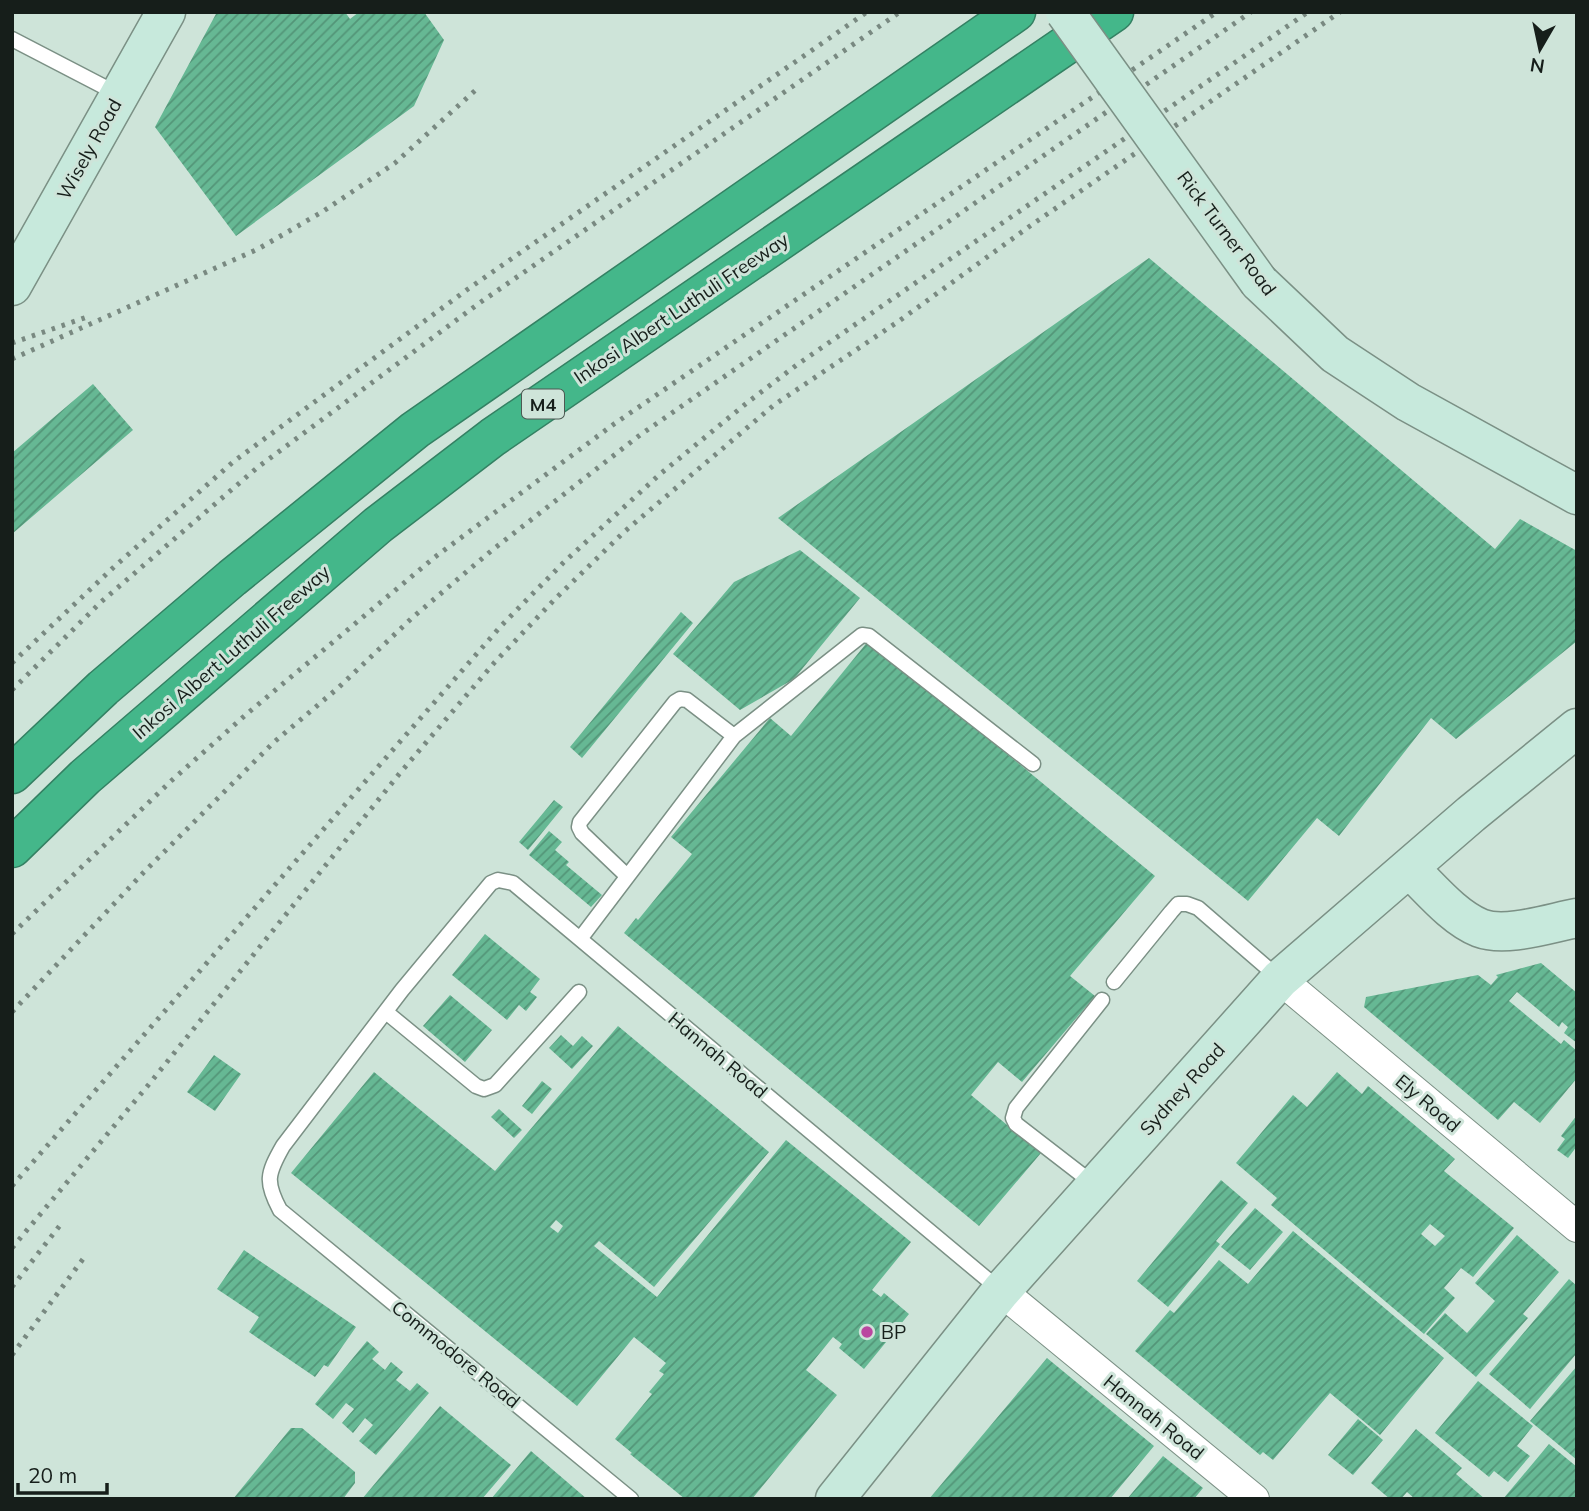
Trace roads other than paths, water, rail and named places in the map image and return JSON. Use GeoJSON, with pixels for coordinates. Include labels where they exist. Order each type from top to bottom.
{"type":"FeatureCollection","features":[{"type":"Feature","properties":{"kind":"highway","name":"M4"},"geometry":{"type":"LineString","coordinates":[[12,774],[113,680],[232,578],[415,430],[1016,12]]}},
{"type":"Feature","properties":{"kind":"highway","name":"Inkosi Albert Luthuli Freeway"},"geometry":{"type":"LineString","coordinates":[[12,848],[85,777],[378,525],[494,437],[1114,12]]}},
{"type":"Feature","properties":{"kind":"main road","name":"Wisely Road"},"geometry":{"type":"LineString","coordinates":[[12,286],[166,12]]}},
{"type":"Feature","properties":{"kind":"main road","name":"Rick Turner Road"},"geometry":{"type":"LineString","coordinates":[[1065,12],[1259,282],[1335,354],[1408,402],[1577,495]]}},
{"type":"Feature","properties":{"kind":"main road","name":"Sydney Road"},"geometry":{"type":"LineString","coordinates":[[835,1499],[1001,1291],[1280,979],[1471,814],[1577,728]]}},
{"type":"Feature","properties":{"kind":"main road"},"geometry":{"type":"LineString","coordinates":[[1409,868],[1460,916],[1481,928],[1499,931],[1522,929],[1577,918]]}},
{"type":"Feature","properties":{"kind":"street","name":"Ely Road"},"geometry":{"type":"LineString","coordinates":[[1280,979],[1577,1227]]}},
{"type":"Feature","properties":{"kind":"street","name":"Hannah Road"},"geometry":{"type":"LineString","coordinates":[[1001,1291],[1254,1499]]}},
{"type":"Feature","properties":{"kind":"lane"},"geometry":{"type":"LineString","coordinates":[[12,39],[120,95]]}},
{"type":"Feature","properties":{"kind":"lane"},"geometry":{"type":"LineString","coordinates":[[580,939],[734,736],[862,635],[869,636],[1033,764]]}},
{"type":"Feature","properties":{"kind":"lane"},"geometry":{"type":"LineString","coordinates":[[626,876],[579,827],[596,802],[667,711],[680,699],[693,702],[734,736]]}},
{"type":"Feature","properties":{"kind":"lane","name":"Hannah Road"},"geometry":{"type":"LineString","coordinates":[[281,1210],[269,1184],[275,1160],[283,1146],[386,1012],[491,883],[498,880],[513,883],[1001,1291]]}},
{"type":"Feature","properties":{"kind":"lane"},"geometry":{"type":"LineString","coordinates":[[1114,982],[1178,904],[1198,908],[1280,979]]}},
{"type":"Feature","properties":{"kind":"lane"},"geometry":{"type":"LineString","coordinates":[[386,1012],[476,1086],[488,1088],[495,1086],[579,992]]}},
{"type":"Feature","properties":{"kind":"lane"},"geometry":{"type":"LineString","coordinates":[[1096,1186],[1016,1124],[1013,1118],[1016,1108],[1102,1000]]}},
{"type":"Feature","properties":{"kind":"lane","name":"Commodore Road"},"geometry":{"type":"LineString","coordinates":[[281,1210],[631,1499]]}},
{"type":"Feature","properties":{"kind":"railway"},"geometry":{"type":"LineString","coordinates":[[12,663],[115,566],[233,462],[468,289],[867,12]]}},
{"type":"Feature","properties":{"kind":"railway"},"geometry":{"type":"LineString","coordinates":[[12,690],[101,602],[258,467],[478,304],[900,12]]}},
{"type":"Feature","properties":{"kind":"railway"},"geometry":{"type":"LineString","coordinates":[[12,934],[171,781],[249,712],[435,557],[614,424],[1217,12]]}},
{"type":"Feature","properties":{"kind":"railway"},"geometry":{"type":"LineString","coordinates":[[12,1012],[144,872],[273,743],[491,551],[640,435],[1251,12]]}},
{"type":"Feature","properties":{"kind":"railway"},"geometry":{"type":"LineString","coordinates":[[12,1186],[501,626],[563,563],[659,475],[798,364],[1308,12]]}},
{"type":"Feature","properties":{"kind":"railway"},"geometry":{"type":"LineString","coordinates":[[12,1248],[150,1083],[400,773],[494,663],[624,532],[774,405],[899,321],[1030,226],[1340,12]]}},
{"type":"Feature","properties":{"kind":"railway"},"geometry":{"type":"LineString","coordinates":[[12,359],[258,249],[322,212],[395,163],[479,87]]}},
{"type":"Feature","properties":{"kind":"railway"},"geometry":{"type":"LineString","coordinates":[[12,343],[87,317]]}},
{"type":"Feature","properties":{"kind":"railway"},"geometry":{"type":"LineString","coordinates":[[12,1287],[61,1224]]}},
{"type":"Feature","properties":{"kind":"railway"},"geometry":{"type":"LineString","coordinates":[[12,1355],[86,1255]]}},
{"type":"Feature","properties":{"kind":"place","name":"BP"},"geometry":{"type":"Point","coordinates":[867,1332]}}]}
